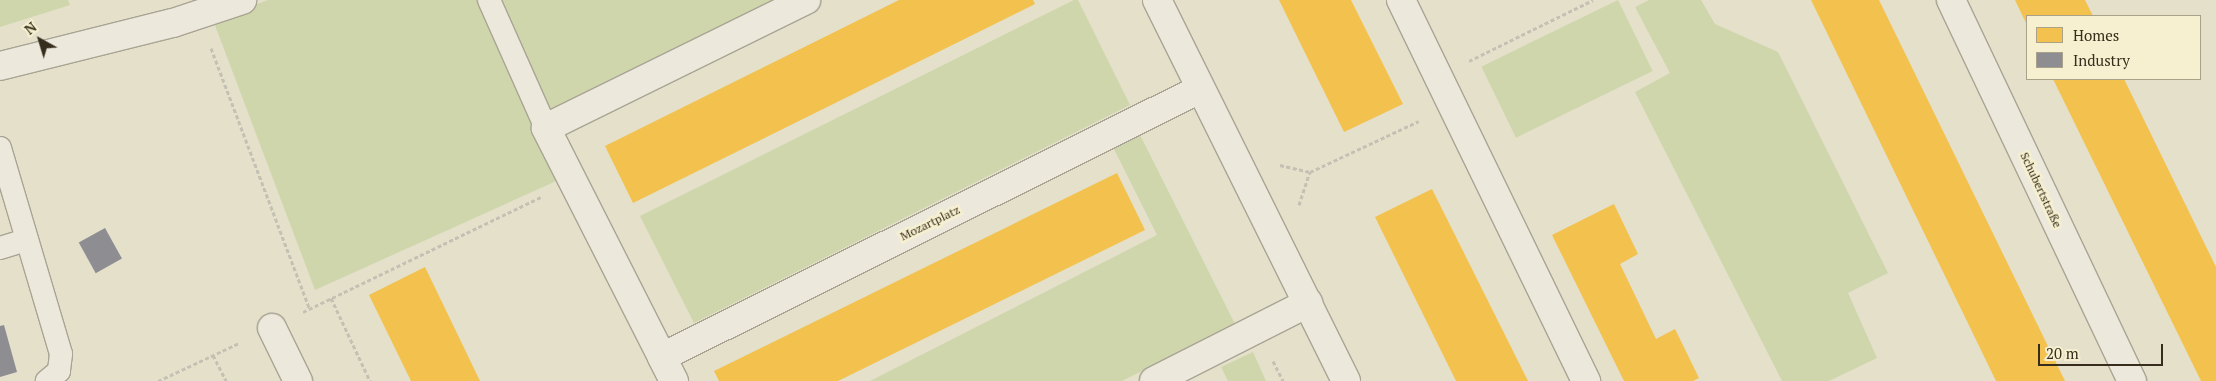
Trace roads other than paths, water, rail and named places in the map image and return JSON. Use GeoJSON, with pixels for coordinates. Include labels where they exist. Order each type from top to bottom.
{"type":"FeatureCollection","features":[{"type":"Feature","properties":{"kind":"street"},"geometry":{"type":"LineString","coordinates":[[0,66],[199,15],[242,0]]}},
{"type":"Feature","properties":{"kind":"street"},"geometry":{"type":"LineString","coordinates":[[674,381],[546,128],[806,0]]}},
{"type":"Feature","properties":{"kind":"street"},"geometry":{"type":"LineString","coordinates":[[1156,0],[1198,90],[1346,381]]}},
{"type":"Feature","properties":{"kind":"street"},"geometry":{"type":"LineString","coordinates":[[1401,0],[1440,76],[1586,381]]}},
{"type":"Feature","properties":{"kind":"street","name":"Schubertstraße"},"geometry":{"type":"LineString","coordinates":[[1951,0],[2132,381]]}},
{"type":"Feature","properties":{"kind":"street","name":"Mozartplatz"},"geometry":{"type":"LineString","coordinates":[[662,357],[1198,90]]}},
{"type":"Feature","properties":{"kind":"street"},"geometry":{"type":"LineString","coordinates":[[1154,381],[1308,304]]}},
{"type":"Feature","properties":{"kind":"street"},"geometry":{"type":"LineString","coordinates":[[272,328],[298,381]]}},
{"type":"Feature","properties":{"kind":"lane"},"geometry":{"type":"LineString","coordinates":[[489,0],[546,128]]}},
{"type":"Feature","properties":{"kind":"lane"},"geometry":{"type":"LineString","coordinates":[[0,148],[61,354],[59,370],[47,381]]}},
{"type":"Feature","properties":{"kind":"lane"},"geometry":{"type":"LineString","coordinates":[[0,248],[27,240]]}}]}
